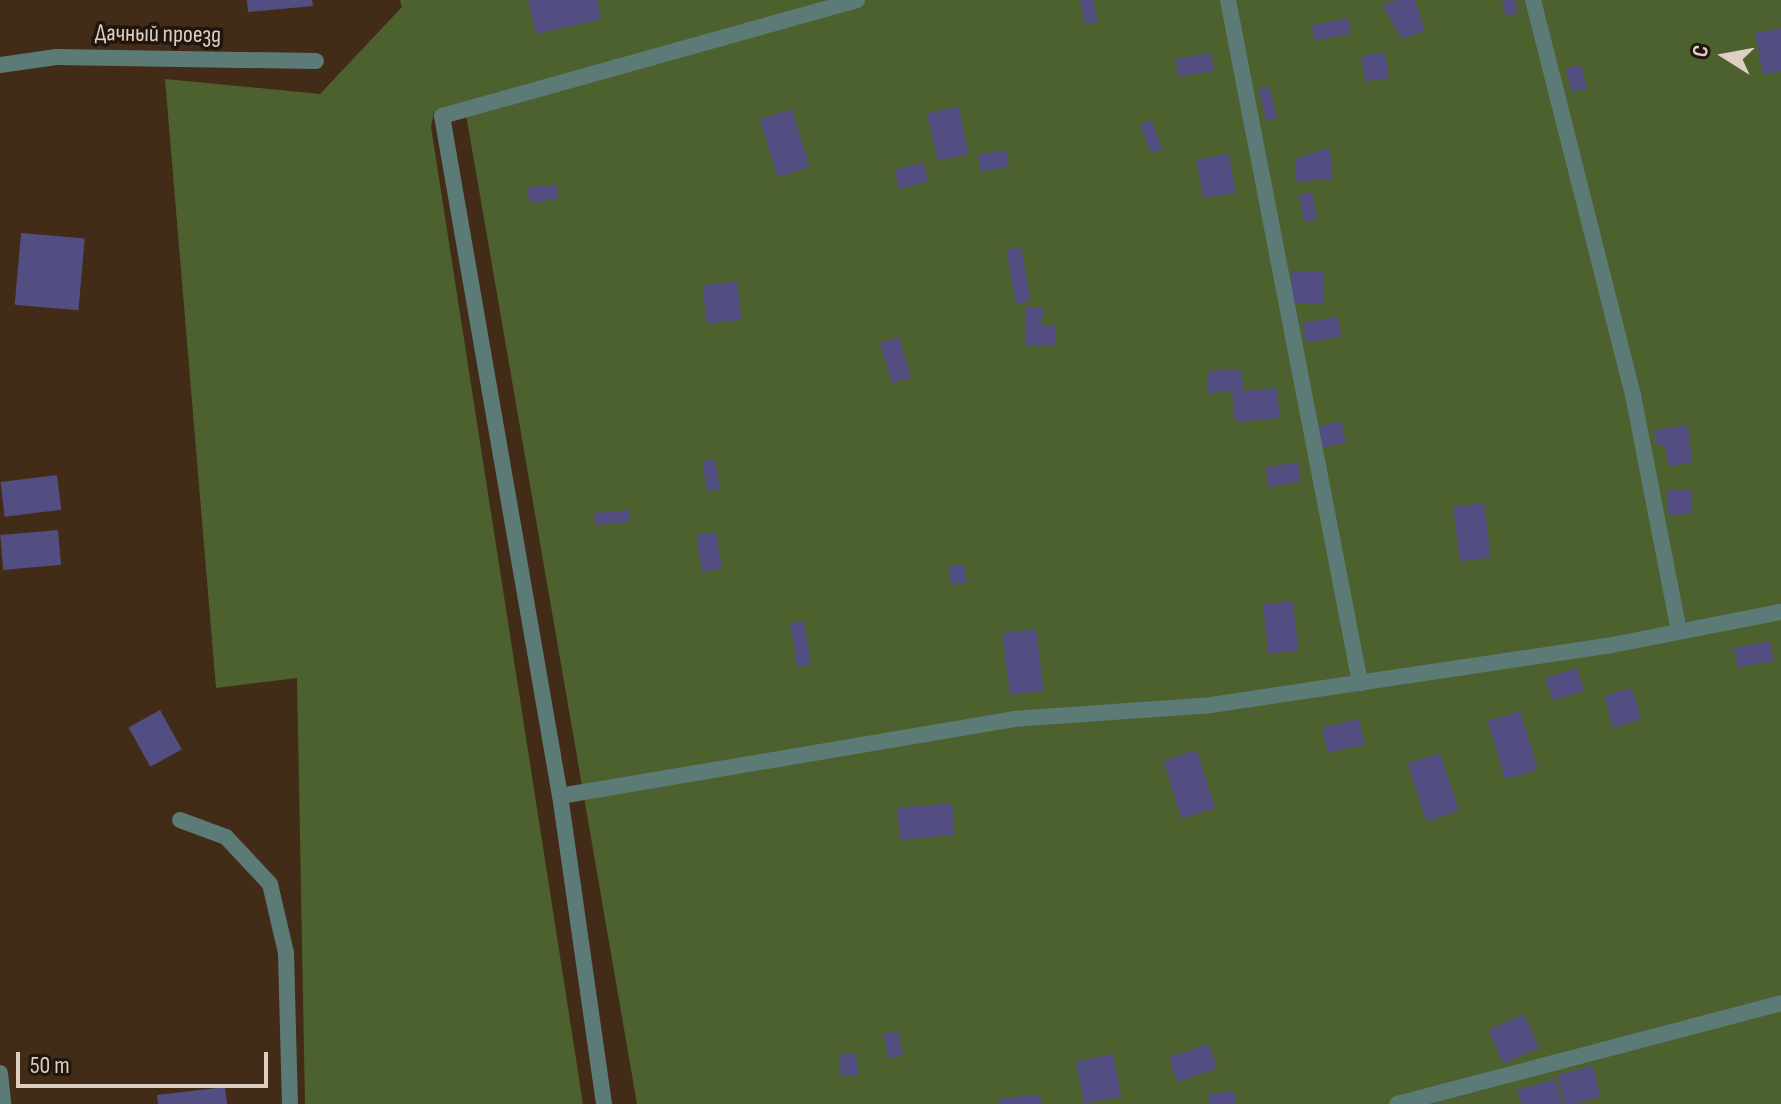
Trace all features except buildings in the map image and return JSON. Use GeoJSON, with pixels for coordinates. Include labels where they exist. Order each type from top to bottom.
{"type":"FeatureCollection","features":[{"type":"Feature","properties":{"kind":"street"},"geometry":{"type":"LineString","coordinates":[[604,1104],[560,796],[442,116],[857,0]]}},
{"type":"Feature","properties":{"kind":"street"},"geometry":{"type":"LineString","coordinates":[[1228,0],[1360,683]]}},
{"type":"Feature","properties":{"kind":"street"},"geometry":{"type":"LineString","coordinates":[[1533,0],[1633,395],[1679,632]]}},
{"type":"Feature","properties":{"kind":"street","name":"Дачный проезд"},"geometry":{"type":"LineString","coordinates":[[0,65],[56,57],[316,61]]}},
{"type":"Feature","properties":{"kind":"street"},"geometry":{"type":"LineString","coordinates":[[560,796],[1013,719],[1211,705],[1679,632],[1781,612]]}},
{"type":"Feature","properties":{"kind":"street"},"geometry":{"type":"LineString","coordinates":[[180,820],[226,837],[270,884],[286,953],[290,1104]]}},
{"type":"Feature","properties":{"kind":"street"},"geometry":{"type":"LineString","coordinates":[[1397,1104],[1781,1003]]}},
{"type":"Feature","properties":{"kind":"street"},"geometry":{"type":"LineString","coordinates":[[0,1073],[3,1104]]}},
{"type":"Feature","properties":{"kind":"green space"},"geometry":{"type":"Polygon","coordinates":[[[400,0],[1781,0],[1781,1104],[637,1104],[464,103],[434,112],[431,127],[583,1104],[305,1104],[297,678],[216,688],[165,79],[320,94],[402,7],[400,0]]]}}]}
